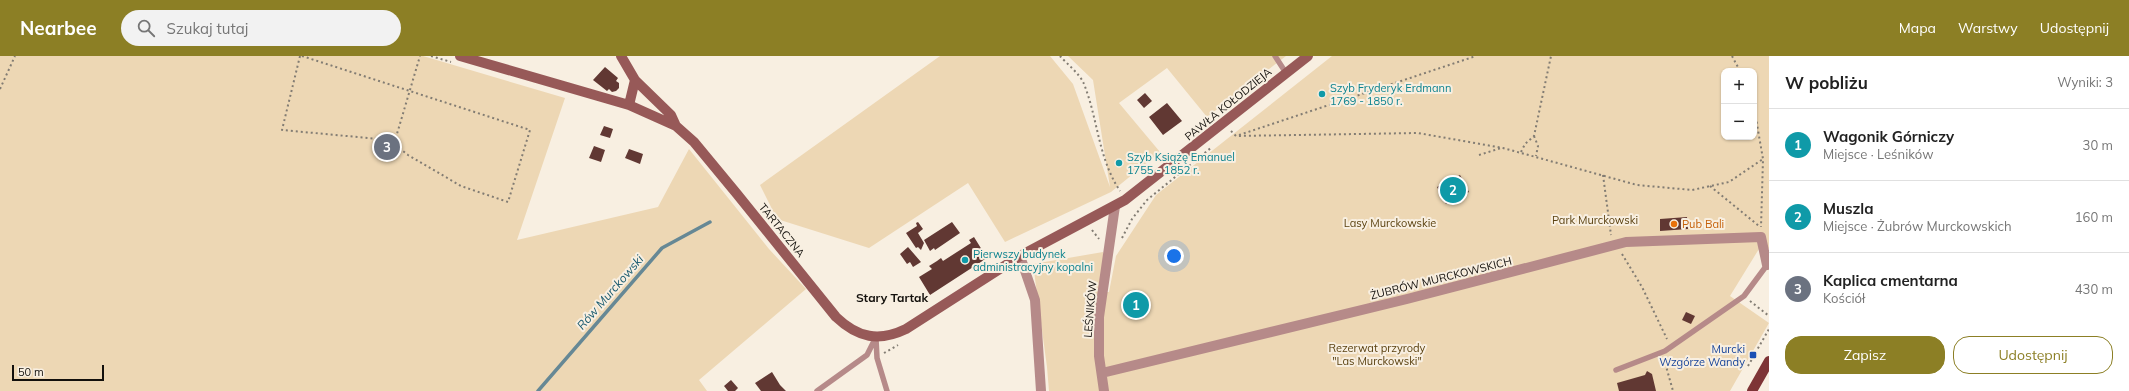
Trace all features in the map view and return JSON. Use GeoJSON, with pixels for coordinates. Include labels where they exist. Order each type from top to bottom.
{"type":"FeatureCollection","features":[{"type":"Feature","properties":{"kind":"main road"},"geometry":{"type":"LineString","coordinates":[[1752,391],[1769,362]]}},
{"type":"Feature","properties":{"kind":"street","name":"TARTACZNA"},"geometry":{"type":"LineString","coordinates":[[460,56],[629,105],[676,126],[694,142],[836,317],[853,331],[876,337]]}},
{"type":"Feature","properties":{"kind":"street","name":"TARTACZNA"},"geometry":{"type":"LineString","coordinates":[[621,56],[634,80],[671,115],[676,126]]}},
{"type":"Feature","properties":{"kind":"street","name":"PAWŁA KOŁODZIEJA"},"geometry":{"type":"LineString","coordinates":[[876,337],[891,336],[906,329],[1020,256],[1125,200],[1308,56]]}},
{"type":"Feature","properties":{"kind":"street"},"geometry":{"type":"LineString","coordinates":[[629,105],[634,80]]}},
{"type":"Feature","properties":{"kind":"street","name":"LEŚNIKÓW"},"geometry":{"type":"LineString","coordinates":[[1104,391],[1099,356],[1100,317],[1115,206]]}},
{"type":"Feature","properties":{"kind":"street"},"geometry":{"type":"LineString","coordinates":[[1761,237],[1768,266]]}},
{"type":"Feature","properties":{"kind":"street","name":"ŻUBRÓW MURCKOWSKICH"},"geometry":{"type":"LineString","coordinates":[[1102,373],[1407,299],[1626,242],[1761,237]]}},
{"type":"Feature","properties":{"kind":"street"},"geometry":{"type":"LineString","coordinates":[[1020,256],[1034,300],[1041,391]]}},
{"type":"Feature","properties":{"kind":"lane"},"geometry":{"type":"LineString","coordinates":[[1275,56],[1286,74]]}},
{"type":"Feature","properties":{"kind":"lane"},"geometry":{"type":"LineString","coordinates":[[1616,370],[1671,347],[1744,296],[1768,266]]}},
{"type":"Feature","properties":{"kind":"lane"},"geometry":{"type":"LineString","coordinates":[[817,391],[867,356],[876,337]]}},
{"type":"Feature","properties":{"kind":"lane"},"geometry":{"type":"LineString","coordinates":[[876,337],[877,358],[887,391]]}},
{"type":"Feature","properties":{"kind":"path"},"geometry":{"type":"LineString","coordinates":[[0,89],[15,56]]}},
{"type":"Feature","properties":{"kind":"path"},"geometry":{"type":"LineString","coordinates":[[301,56],[409,91],[530,130],[508,202],[461,186],[408,155],[394,144],[379,139],[282,130],[301,56]]}},
{"type":"Feature","properties":{"kind":"path"},"geometry":{"type":"LineString","coordinates":[[394,144],[420,56]]}},
{"type":"Feature","properties":{"kind":"path"},"geometry":{"type":"LineString","coordinates":[[1060,56],[1084,82],[1104,160],[1111,178],[1125,200]]}},
{"type":"Feature","properties":{"kind":"path"},"geometry":{"type":"LineString","coordinates":[[1236,136],[1476,56]]}},
{"type":"Feature","properties":{"kind":"path"},"geometry":{"type":"LineString","coordinates":[[1536,156],[1538,146],[1534,136],[1551,56]]}},
{"type":"Feature","properties":{"kind":"path"},"geometry":{"type":"LineString","coordinates":[[1732,56],[1738,68]]}},
{"type":"Feature","properties":{"kind":"path"},"geometry":{"type":"LineString","coordinates":[[1757,124],[1763,159],[1761,237]]}},
{"type":"Feature","properties":{"kind":"path"},"geometry":{"type":"LineString","coordinates":[[1228,128],[1236,136],[1418,133],[1521,152],[1637,185],[1692,190],[1729,182],[1763,159]]}},
{"type":"Feature","properties":{"kind":"path"},"geometry":{"type":"LineString","coordinates":[[1521,152],[1525,144],[1534,136]]}},
{"type":"Feature","properties":{"kind":"path"},"geometry":{"type":"LineString","coordinates":[[1109,245],[1118,245],[1132,219],[1147,200],[1208,152],[1213,146]]}},
{"type":"Feature","properties":{"kind":"path"},"geometry":{"type":"LineString","coordinates":[[1479,155],[1503,148]]}},
{"type":"Feature","properties":{"kind":"path"},"geometry":{"type":"LineString","coordinates":[[1603,175],[1610,232],[1642,287],[1671,347]]}},
{"type":"Feature","properties":{"kind":"path"},"geometry":{"type":"LineString","coordinates":[[1710,186],[1756,224]]}},
{"type":"Feature","properties":{"kind":"path"},"geometry":{"type":"LineString","coordinates":[[1744,296],[1769,316]]}},
{"type":"Feature","properties":{"kind":"path"},"geometry":{"type":"LineString","coordinates":[[1748,366],[1769,329]]}},
{"type":"Feature","properties":{"kind":"path"},"geometry":{"type":"LineString","coordinates":[[1662,352],[1673,391]]}},
{"type":"Feature","properties":{"kind":"green space"},"geometry":{"type":"Polygon","coordinates":[[[0,56],[423,56],[565,98],[517,240],[658,207],[689,149],[769,249],[806,289],[699,380],[707,391],[0,391],[0,56]]]}},
{"type":"Feature","properties":{"kind":"green space"},"geometry":{"type":"Polygon","coordinates":[[[940,56],[1050,56],[1073,84],[1110,187],[1093,80],[1068,56],[1286,56],[1207,117],[1167,68],[1119,103],[1160,152],[1111,192],[1005,242],[968,183],[869,248],[777,219],[760,185],[940,56]]]}},
{"type":"Feature","properties":{"kind":"green space","name":"Lasy Murckowskie"},"geometry":{"type":"Polygon","coordinates":[[[1332,56],[1769,56],[1769,249],[1762,244],[1730,296],[1769,323],[1730,391],[1049,391],[1033,264],[1103,252],[1106,292],[1109,292],[1116,256],[1156,195],[1332,56]]]}},
{"type":"Feature","properties":{"kind":"building"},"geometry":{"type":"Polygon","coordinates":[[[605,67],[618,78],[616,81],[619,83],[619,88],[616,91],[612,92],[609,89],[607,91],[593,80],[605,67]]]}},
{"type":"Feature","properties":{"kind":"building"},"geometry":{"type":"Polygon","coordinates":[[[1145,93],[1152,101],[1144,108],[1137,100],[1145,93]]]}},
{"type":"Feature","properties":{"kind":"building"},"geometry":{"type":"Polygon","coordinates":[[[1167,103],[1182,121],[1163,135],[1149,117],[1167,103]]]}},
{"type":"Feature","properties":{"kind":"building"},"geometry":{"type":"Polygon","coordinates":[[[604,126],[613,129],[610,138],[600,135],[604,126]]]}},
{"type":"Feature","properties":{"kind":"building"},"geometry":{"type":"Polygon","coordinates":[[[594,146],[605,150],[601,162],[589,158],[594,146]]]}},
{"type":"Feature","properties":{"kind":"building"},"geometry":{"type":"Polygon","coordinates":[[[629,149],[643,154],[640,164],[625,158],[629,149]]]}},
{"type":"Feature","properties":{"kind":"building"},"geometry":{"type":"Polygon","coordinates":[[[1460,175],[1469,192],[1446,204],[1437,187],[1460,175]]]}},
{"type":"Feature","properties":{"kind":"building","name":"Pub Bali"},"geometry":{"type":"Polygon","coordinates":[[[1687,217],[1688,229],[1660,231],[1660,219],[1687,217]]]}},
{"type":"Feature","properties":{"kind":"building"},"geometry":{"type":"Polygon","coordinates":[[[918,222],[923,229],[918,233],[924,243],[921,250],[918,247],[916,248],[906,233],[917,226],[916,223],[918,222]]]}},
{"type":"Feature","properties":{"kind":"building"},"geometry":{"type":"Polygon","coordinates":[[[952,222],[960,233],[935,250],[934,248],[930,251],[924,240],[952,222]]]}},
{"type":"Feature","properties":{"kind":"building","name":"Pierwszy budynek administracyjny kopalni"},"geometry":{"type":"Polygon","coordinates":[[[974,237],[987,258],[930,295],[919,277],[932,269],[929,266],[941,258],[943,261],[971,243],[969,240],[974,237]]]}},
{"type":"Feature","properties":{"kind":"building"},"geometry":{"type":"Polygon","coordinates":[[[908,247],[921,262],[913,267],[910,262],[907,264],[900,254],[908,247]]]}},
{"type":"Feature","properties":{"kind":"building"},"geometry":{"type":"Polygon","coordinates":[[[1686,312],[1695,316],[1691,324],[1682,320],[1686,312]]]}},
{"type":"Feature","properties":{"kind":"building"},"geometry":{"type":"Polygon","coordinates":[[[1647,371],[1652,374],[1656,391],[1619,391],[1617,383],[1645,375],[1647,371]]]}},
{"type":"Feature","properties":{"kind":"building"},"geometry":{"type":"Polygon","coordinates":[[[772,372],[780,385],[786,391],[761,391],[755,383],[772,372]]]}},
{"type":"Feature","properties":{"kind":"building"},"geometry":{"type":"Polygon","coordinates":[[[731,380],[738,388],[735,391],[728,391],[724,386],[731,380]]]}},
{"type":"Feature","properties":{"kind":"waterway","name":"Rów Murckowski"},"geometry":{"type":"LineString","coordinates":[[538,391],[662,248],[710,222]]}},
{"type":"Feature","properties":{"kind":"place","name":"Szyb Fryderyk Erdmann 1769 - 1850 r."},"geometry":{"type":"Point","coordinates":[1322,94]}},
{"type":"Feature","properties":{"kind":"place","name":"Kaplica cmentarna"},"geometry":{"type":"Point","coordinates":[387,147]}},
{"type":"Feature","properties":{"kind":"place","name":"Szyb Książę Emanuel 1755 - 1852 r."},"geometry":{"type":"Point","coordinates":[1119,163]}},
{"type":"Feature","properties":{"kind":"place","name":"Muszla"},"geometry":{"type":"Point","coordinates":[1453,190]}},
{"type":"Feature","properties":{"kind":"place","name":"Pub Bali"},"geometry":{"type":"Point","coordinates":[1674,224]}},
{"type":"Feature","properties":{"kind":"place","name":"Pierwszy budynek administracyjny kopalni"},"geometry":{"type":"Point","coordinates":[965,260]}},
{"type":"Feature","properties":{"kind":"place","name":"Wagonik Górniczy"},"geometry":{"type":"Point","coordinates":[1136,305]}},
{"type":"Feature","properties":{"kind":"place","name":"Murcki Wzgórze Wandy"},"geometry":{"type":"Point","coordinates":[1753,355]}},
{"type":"Feature","properties":{"kind":"district","name":"Stary Tartak"},"geometry":{"type":"Point","coordinates":[892,297]}},
{"type":"Feature","properties":{"kind":"park label","name":"Park Murckowski"},"geometry":{"type":"Point","coordinates":[1595,220]}},
{"type":"Feature","properties":{"kind":"park label","name":"Rezerwat przyrody \"Las Murckowski\""},"geometry":{"type":"Point","coordinates":[1377,354]}}]}
